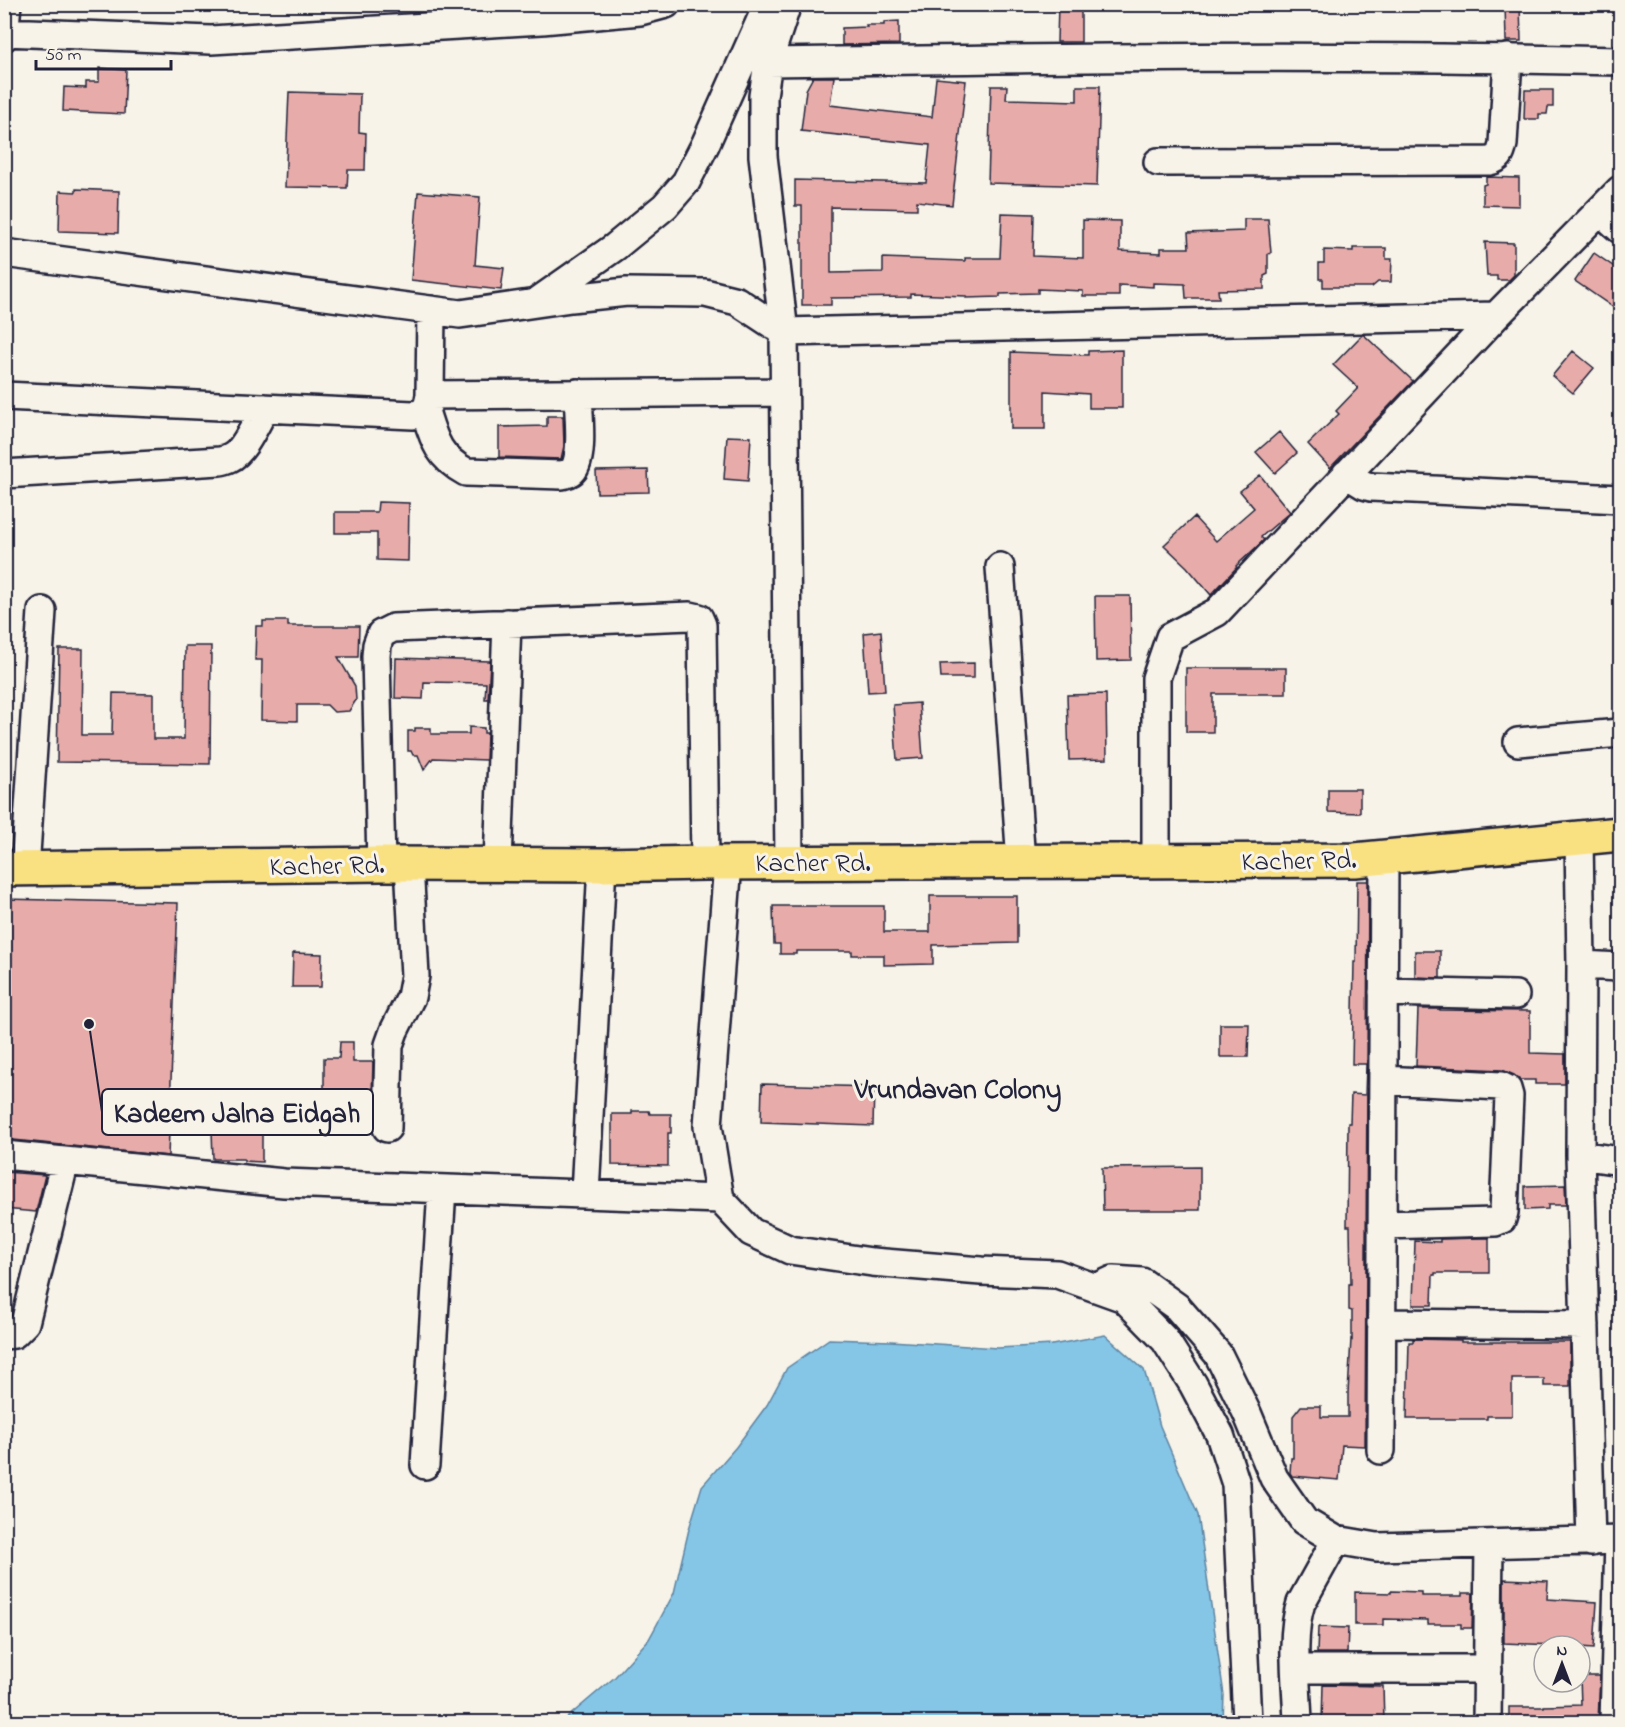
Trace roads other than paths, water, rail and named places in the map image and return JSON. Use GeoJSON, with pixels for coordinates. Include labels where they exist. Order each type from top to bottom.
{"type":"FeatureCollection","features":[{"type":"Feature","properties":{"kind":"main road","name":"Kacher Rd."},"geometry":{"type":"LineString","coordinates":[[15,869],[395,864],[1355,861],[1620,834]]}},
{"type":"Feature","properties":{"kind":"street"},"geometry":{"type":"LineString","coordinates":[[4,37],[7,4]]}},
{"type":"Feature","properties":{"kind":"street"},"geometry":{"type":"LineString","coordinates":[[5,32],[211,40],[542,20],[640,11],[666,4]]}},
{"type":"Feature","properties":{"kind":"street"},"geometry":{"type":"LineString","coordinates":[[781,5],[762,96],[762,156],[784,332],[789,862]]}},
{"type":"Feature","properties":{"kind":"street"},"geometry":{"type":"LineString","coordinates":[[535,303],[615,247],[665,206],[686,182],[781,5]]}},
{"type":"Feature","properties":{"kind":"street"},"geometry":{"type":"LineString","coordinates":[[768,62],[1167,57],[1508,58],[1620,61]]}},
{"type":"Feature","properties":{"kind":"street"},"geometry":{"type":"LineString","coordinates":[[1158,162],[1489,162],[1499,157],[1503,144],[1508,58]]}},
{"type":"Feature","properties":{"kind":"street"},"geometry":{"type":"LineString","coordinates":[[1156,861],[1156,678],[1170,637],[1217,612],[1496,316],[1620,190]]}},
{"type":"Feature","properties":{"kind":"street"},"geometry":{"type":"LineString","coordinates":[[1600,211],[1620,229]]}},
{"type":"Feature","properties":{"kind":"street"},"geometry":{"type":"LineString","coordinates":[[4,253],[460,314],[627,292],[705,293],[737,301],[784,332],[1496,316]]}},
{"type":"Feature","properties":{"kind":"street"},"geometry":{"type":"LineString","coordinates":[[430,310],[427,403],[433,438],[442,453],[455,466],[466,472],[562,475],[571,472],[579,453],[578,393]]}},
{"type":"Feature","properties":{"kind":"street"},"geometry":{"type":"LineString","coordinates":[[4,396],[413,415],[427,403],[578,393],[784,392]]}},
{"type":"Feature","properties":{"kind":"street"},"geometry":{"type":"LineString","coordinates":[[4,474],[220,461],[237,454],[265,408]]}},
{"type":"Feature","properties":{"kind":"street"},"geometry":{"type":"LineString","coordinates":[[1346,474],[1371,487],[1620,499]]}},
{"type":"Feature","properties":{"kind":"street"},"geometry":{"type":"LineString","coordinates":[[1000,567],[1021,862]]}},
{"type":"Feature","properties":{"kind":"street"},"geometry":{"type":"LineString","coordinates":[[15,869],[42,611]]}},
{"type":"Feature","properties":{"kind":"street"},"geometry":{"type":"LineString","coordinates":[[387,1128],[390,1039],[414,987],[395,864],[376,656],[381,634],[393,628],[690,616],[699,618],[702,625],[716,863],[708,1126],[720,1199],[751,1232],[790,1250],[872,1262],[981,1271],[1057,1274],[1124,1298],[1165,1340],[1193,1384],[1220,1435],[1236,1484],[1247,1722]]}},
{"type":"Feature","properties":{"kind":"street"},"geometry":{"type":"LineString","coordinates":[[498,864],[507,623]]}},
{"type":"Feature","properties":{"kind":"street"},"geometry":{"type":"LineString","coordinates":[[1518,742],[1620,733]]}},
{"type":"Feature","properties":{"kind":"street"},"geometry":{"type":"LineString","coordinates":[[1579,839],[1580,1155],[1591,1542]]}},
{"type":"Feature","properties":{"kind":"street"},"geometry":{"type":"LineString","coordinates":[[1381,1450],[1384,857]]}},
{"type":"Feature","properties":{"kind":"street"},"geometry":{"type":"LineString","coordinates":[[585,1194],[602,865]]}},
{"type":"Feature","properties":{"kind":"street"},"geometry":{"type":"LineString","coordinates":[[1581,965],[1620,967]]}},
{"type":"Feature","properties":{"kind":"street"},"geometry":{"type":"LineString","coordinates":[[1383,992],[1515,995]]}},
{"type":"Feature","properties":{"kind":"street"},"geometry":{"type":"LineString","coordinates":[[1382,1225],[1495,1222],[1502,1219],[1509,1096],[1507,1089],[1501,1086],[1383,1080]]}},
{"type":"Feature","properties":{"kind":"street"},"geometry":{"type":"LineString","coordinates":[[4,1155],[284,1183],[720,1199]]}},
{"type":"Feature","properties":{"kind":"street"},"geometry":{"type":"LineString","coordinates":[[1580,1155],[1620,1161]]}},
{"type":"Feature","properties":{"kind":"street"},"geometry":{"type":"LineString","coordinates":[[4,1335],[14,1334],[25,1323],[65,1161]]}},
{"type":"Feature","properties":{"kind":"street"},"geometry":{"type":"LineString","coordinates":[[425,1465],[442,1189]]}},
{"type":"Feature","properties":{"kind":"street"},"geometry":{"type":"LineString","coordinates":[[1095,1288],[1113,1280],[1142,1282],[1177,1306],[1218,1354],[1247,1413],[1274,1478],[1304,1521],[1336,1540],[1377,1547],[1620,1540],[1614,1722]]}},
{"type":"Feature","properties":{"kind":"street"},"geometry":{"type":"LineString","coordinates":[[1382,1323],[1585,1325]]}},
{"type":"Feature","properties":{"kind":"street"},"geometry":{"type":"LineString","coordinates":[[1298,1722],[1296,1632],[1298,1612],[1336,1540]]}},
{"type":"Feature","properties":{"kind":"street"},"geometry":{"type":"LineString","coordinates":[[1487,1722],[1489,1544]]}},
{"type":"Feature","properties":{"kind":"street"},"geometry":{"type":"LineString","coordinates":[[1296,1669],[1488,1669]]}},
{"type":"Feature","properties":{"kind":"water"},"geometry":{"type":"Polygon","coordinates":[[[1105,1335],[1144,1370],[1160,1426],[1198,1515],[1224,1695],[1223,1722],[562,1722],[615,1677],[649,1639],[674,1593],[702,1486],[736,1447],[767,1405],[787,1368],[829,1339],[998,1348],[1052,1345],[1105,1335]]]}},
{"type":"Feature","properties":{"kind":"place","name":"Kadeem Jalna Eidgah"},"geometry":{"type":"Point","coordinates":[89,1024]}},
{"type":"Feature","properties":{"kind":"district","name":"Vrundavan Colony"},"geometry":{"type":"Point","coordinates":[958,1088]}}]}
